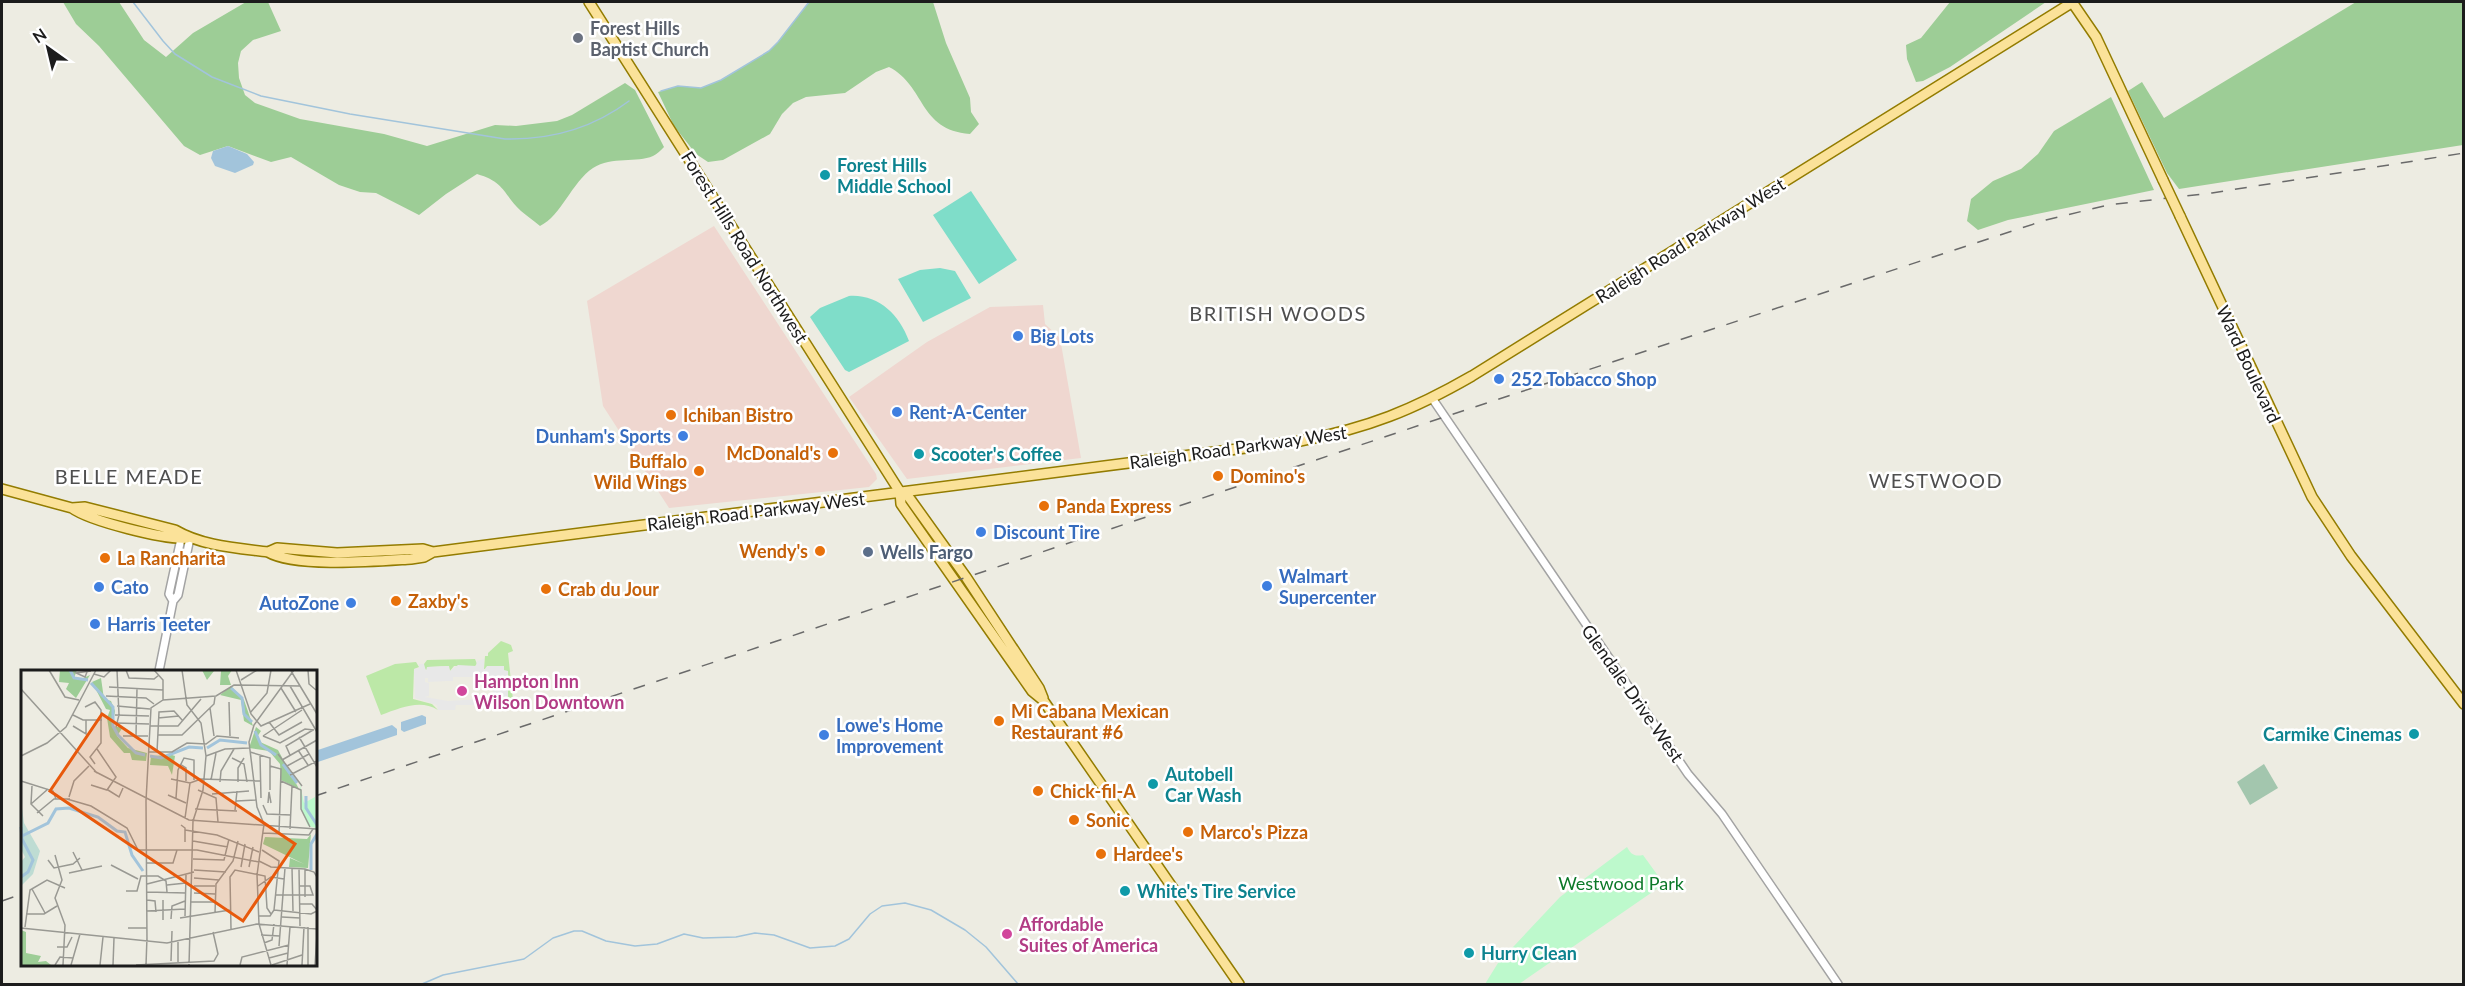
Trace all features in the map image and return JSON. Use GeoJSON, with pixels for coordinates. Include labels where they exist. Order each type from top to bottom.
{"type":"FeatureCollection","features":[{"type":"Feature","properties":{"kind":"main road","name":"Forest Hills Road Northwest"},"geometry":{"type":"LineString","coordinates":[[590,2],[900,492],[902,504],[1032,691],[1043,700],[1239,984]]}},
{"type":"Feature","properties":{"kind":"main road","name":"Raleigh Road Parkway West"},"geometry":{"type":"LineString","coordinates":[[2,489],[72,508],[82,515],[175,539],[185,537],[268,552],[277,557],[319,561],[411,559],[424,557],[433,552],[1300,441],[1368,426],[1432,398],[1485,368],[2072,2]]}},
{"type":"Feature","properties":{"kind":"main road","name":"Ward Boulevard"},"geometry":{"type":"LineString","coordinates":[[2072,2],[2096,37],[2312,497],[2351,556],[2463,704]]}},
{"type":"Feature","properties":{"kind":"main road","name":"Raleigh Road Parkway West"},"geometry":{"type":"LineString","coordinates":[[268,552],[277,548],[338,553],[423,549],[433,552]]}},
{"type":"Feature","properties":{"kind":"street","name":"Glendale Drive West"},"geometry":{"type":"LineString","coordinates":[[1432,398],[1688,774],[1722,814],[1838,984]]}},
{"type":"Feature","properties":{"kind":"street"},"geometry":{"type":"LineString","coordinates":[[159,670],[173,601],[170,594],[185,537]]}},
{"type":"Feature","properties":{"kind":"shaded area"},"geometry":{"type":"Polygon","coordinates":[[[228,146],[247,154],[254,162],[253,165],[235,173],[215,166],[211,158],[213,151],[228,146]]]}},
{"type":"Feature","properties":{"kind":"shaded area"},"geometry":{"type":"Polygon","coordinates":[[[971,191],[1017,260],[979,284],[933,215],[971,191]]]}},
{"type":"Feature","properties":{"kind":"shaded area"},"geometry":{"type":"Polygon","coordinates":[[[714,226],[876,474],[877,479],[869,487],[669,508],[603,406],[587,301],[714,226]]]}},
{"type":"Feature","properties":{"kind":"shaded area"},"geometry":{"type":"Polygon","coordinates":[[[940,268],[955,271],[971,298],[923,322],[898,279],[920,270],[940,268]]]}},
{"type":"Feature","properties":{"kind":"shaded area"},"geometry":{"type":"Polygon","coordinates":[[[849,296],[869,298],[886,308],[899,322],[909,341],[849,372],[845,370],[810,317],[820,308],[849,296]]]}},
{"type":"Feature","properties":{"kind":"shaded area"},"geometry":{"type":"Polygon","coordinates":[[[1043,305],[1045,324],[1060,338],[1081,458],[907,479],[849,397],[927,342],[990,307],[1043,305]]]}},
{"type":"Feature","properties":{"kind":"shaded area"},"geometry":{"type":"Polygon","coordinates":[[[484,659],[484,670],[487,666],[504,666],[504,670],[508,671],[508,702],[497,705],[456,705],[455,710],[438,710],[437,705],[415,698],[414,669],[419,668],[419,664],[424,664],[426,671],[427,667],[449,666],[450,671],[458,665],[476,666],[477,661],[484,659]],[[453,677],[453,681],[428,682],[428,678],[425,678],[425,682],[429,683],[429,696],[425,697],[448,701],[497,698],[493,696],[493,682],[497,681],[495,677],[494,680],[475,681],[474,677],[453,677]]]}},
{"type":"Feature","properties":{"kind":"shaded area"},"geometry":{"type":"Polygon","coordinates":[[[422,715],[426,717],[426,724],[404,732],[401,730],[401,722],[422,715]]]}},
{"type":"Feature","properties":{"kind":"shaded area"},"geometry":{"type":"Polygon","coordinates":[[[392,725],[397,729],[397,735],[316,763],[316,751],[392,725]]]}},
{"type":"Feature","properties":{"kind":"green space"},"geometry":{"type":"Polygon","coordinates":[[[63,2],[119,2],[144,40],[166,57],[193,33],[246,2],[268,2],[281,31],[253,40],[241,51],[238,63],[239,78],[245,95],[255,103],[300,119],[384,134],[427,146],[495,125],[516,126],[557,121],[572,115],[625,83],[635,90],[664,147],[647,158],[608,162],[593,168],[579,182],[554,215],[540,226],[515,205],[503,189],[493,181],[477,174],[419,215],[376,193],[360,192],[339,185],[291,157],[271,162],[228,146],[200,155],[184,146],[99,46],[76,24],[63,2]]]}},
{"type":"Feature","properties":{"kind":"green space"},"geometry":{"type":"Polygon","coordinates":[[[809,2],[933,2],[946,43],[970,98],[971,112],[979,124],[970,134],[953,131],[941,125],[931,116],[910,85],[889,67],[876,72],[845,93],[806,97],[793,103],[782,114],[770,134],[723,160],[708,162],[696,154],[674,126],[658,92],[678,86],[701,88],[721,80],[769,51],[809,2]]]}},
{"type":"Feature","properties":{"kind":"green space"},"geometry":{"type":"Polygon","coordinates":[[[1950,2],[2046,2],[1950,67],[1923,81],[1916,82],[1907,59],[1906,45],[1921,38],[1950,2]]]}},
{"type":"Feature","properties":{"kind":"green space"},"geometry":{"type":"Polygon","coordinates":[[[2356,2],[2463,2],[2463,145],[2179,189],[2167,173],[2128,91],[2142,82],[2164,118],[2356,2]]]}},
{"type":"Feature","properties":{"kind":"green space"},"geometry":{"type":"Polygon","coordinates":[[[2111,97],[2154,190],[2008,220],[1978,230],[1967,221],[1971,199],[1993,181],[2021,169],[2038,154],[2054,131],[2111,97]]]}},
{"type":"Feature","properties":{"kind":"green space"},"geometry":{"type":"Polygon","coordinates":[[[501,641],[511,645],[513,651],[508,653],[513,700],[511,705],[503,709],[508,703],[508,671],[504,671],[503,666],[487,666],[487,669],[484,669],[485,656],[488,656],[488,653],[501,641]]]}},
{"type":"Feature","properties":{"kind":"green space"},"geometry":{"type":"Polygon","coordinates":[[[475,659],[477,664],[475,666],[454,666],[450,671],[448,666],[424,669],[427,660],[475,659]]]}},
{"type":"Feature","properties":{"kind":"green space"},"geometry":{"type":"Polygon","coordinates":[[[416,662],[419,667],[414,669],[413,699],[432,704],[438,710],[417,705],[403,707],[381,715],[366,676],[395,664],[416,662]]]}},
{"type":"Feature","properties":{"kind":"green space"},"geometry":{"type":"Polygon","coordinates":[[[2264,764],[2278,788],[2250,805],[2237,782],[2264,764]]]}},
{"type":"Feature","properties":{"kind":"green space","name":"Westwood Park"},"geometry":{"type":"Polygon","coordinates":[[[1627,847],[1637,856],[1643,855],[1664,884],[1519,984],[1485,984],[1498,963],[1560,897],[1627,847]]]}},
{"type":"Feature","properties":{"kind":"waterway"},"geometry":{"type":"LineString","coordinates":[[133,2],[175,54],[212,77],[261,96],[350,114],[505,139],[522,139],[570,131],[601,118],[629,101]]}},
{"type":"Feature","properties":{"kind":"waterway"},"geometry":{"type":"LineString","coordinates":[[661,91],[678,86],[701,88],[721,80],[769,51],[809,2]]}},
{"type":"Feature","properties":{"kind":"waterway"},"geometry":{"type":"LineString","coordinates":[[422,984],[443,975],[524,959],[553,938],[574,931],[582,931],[606,941],[635,946],[657,944],[684,934],[703,938],[736,937],[755,933],[774,935],[810,948],[835,946],[849,939],[870,914],[882,906],[905,903],[931,910],[965,930],[986,947],[1018,984]]}},
{"type":"Feature","properties":{"kind":"railway"},"geometry":{"type":"LineString","coordinates":[[316,796],[1444,417],[2046,220],[2108,205],[2212,193],[2464,153]]}},
{"type":"Feature","properties":{"kind":"railway"},"geometry":{"type":"LineString","coordinates":[[2,901],[21,894]]}},
{"type":"Feature","properties":{"kind":"place","name":"Forest Hills Baptist Church"},"geometry":{"type":"Point","coordinates":[578,38]}},
{"type":"Feature","properties":{"kind":"place","name":"Forest Hills Middle School"},"geometry":{"type":"Point","coordinates":[825,175]}},
{"type":"Feature","properties":{"kind":"place","name":"Big Lots"},"geometry":{"type":"Point","coordinates":[1018,336]}},
{"type":"Feature","properties":{"kind":"place","name":"252 Tobacco Shop"},"geometry":{"type":"Point","coordinates":[1499,379]}},
{"type":"Feature","properties":{"kind":"place","name":"Rent-A-Center"},"geometry":{"type":"Point","coordinates":[897,412]}},
{"type":"Feature","properties":{"kind":"place","name":"Ichiban Bistro"},"geometry":{"type":"Point","coordinates":[671,415]}},
{"type":"Feature","properties":{"kind":"place","name":"Dunham's Sports"},"geometry":{"type":"Point","coordinates":[683,436]}},
{"type":"Feature","properties":{"kind":"place","name":"McDonald's"},"geometry":{"type":"Point","coordinates":[833,453]}},
{"type":"Feature","properties":{"kind":"place","name":"Scooter's Coffee"},"geometry":{"type":"Point","coordinates":[919,454]}},
{"type":"Feature","properties":{"kind":"place","name":"Buffalo Wild Wings"},"geometry":{"type":"Point","coordinates":[699,471]}},
{"type":"Feature","properties":{"kind":"place","name":"Domino's"},"geometry":{"type":"Point","coordinates":[1218,476]}},
{"type":"Feature","properties":{"kind":"place","name":"Panda Express"},"geometry":{"type":"Point","coordinates":[1044,506]}},
{"type":"Feature","properties":{"kind":"place","name":"Discount Tire"},"geometry":{"type":"Point","coordinates":[981,532]}},
{"type":"Feature","properties":{"kind":"place","name":"Wendy's"},"geometry":{"type":"Point","coordinates":[820,551]}},
{"type":"Feature","properties":{"kind":"place","name":"Wells Fargo"},"geometry":{"type":"Point","coordinates":[868,552]}},
{"type":"Feature","properties":{"kind":"place","name":"La Rancharita"},"geometry":{"type":"Point","coordinates":[105,558]}},
{"type":"Feature","properties":{"kind":"place","name":"Walmart Supercenter"},"geometry":{"type":"Point","coordinates":[1267,586]}},
{"type":"Feature","properties":{"kind":"place","name":"Cato"},"geometry":{"type":"Point","coordinates":[99,587]}},
{"type":"Feature","properties":{"kind":"place","name":"Crab du Jour"},"geometry":{"type":"Point","coordinates":[546,589]}},
{"type":"Feature","properties":{"kind":"place","name":"Zaxby's"},"geometry":{"type":"Point","coordinates":[396,601]}},
{"type":"Feature","properties":{"kind":"place","name":"AutoZone"},"geometry":{"type":"Point","coordinates":[351,603]}},
{"type":"Feature","properties":{"kind":"place","name":"Harris Teeter"},"geometry":{"type":"Point","coordinates":[95,624]}},
{"type":"Feature","properties":{"kind":"place","name":"Hampton Inn Wilson Downtown"},"geometry":{"type":"Point","coordinates":[462,691]}},
{"type":"Feature","properties":{"kind":"place","name":"Mi Cabana Mexican Restaurant #6"},"geometry":{"type":"Point","coordinates":[999,721]}},
{"type":"Feature","properties":{"kind":"place","name":"Carmike Cinemas"},"geometry":{"type":"Point","coordinates":[2414,734]}},
{"type":"Feature","properties":{"kind":"place","name":"Lowe's Home Improvement"},"geometry":{"type":"Point","coordinates":[824,735]}},
{"type":"Feature","properties":{"kind":"place","name":"Autobell Car Wash"},"geometry":{"type":"Point","coordinates":[1153,784]}},
{"type":"Feature","properties":{"kind":"place","name":"Chick-fil-A"},"geometry":{"type":"Point","coordinates":[1038,791]}},
{"type":"Feature","properties":{"kind":"place","name":"Sonic"},"geometry":{"type":"Point","coordinates":[1074,820]}},
{"type":"Feature","properties":{"kind":"place","name":"Marco's Pizza"},"geometry":{"type":"Point","coordinates":[1188,832]}},
{"type":"Feature","properties":{"kind":"place","name":"Hardee's"},"geometry":{"type":"Point","coordinates":[1101,854]}},
{"type":"Feature","properties":{"kind":"place","name":"White's Tire Service"},"geometry":{"type":"Point","coordinates":[1125,891]}},
{"type":"Feature","properties":{"kind":"place","name":"Affordable Suites of America"},"geometry":{"type":"Point","coordinates":[1007,934]}},
{"type":"Feature","properties":{"kind":"place","name":"Hurry Clean"},"geometry":{"type":"Point","coordinates":[1469,953]}},
{"type":"Feature","properties":{"kind":"district","name":"BRITISH WOODS"},"geometry":{"type":"Point","coordinates":[1278,313]}},
{"type":"Feature","properties":{"kind":"district","name":"BELLE MEADE"},"geometry":{"type":"Point","coordinates":[129,476]}},
{"type":"Feature","properties":{"kind":"district","name":"WESTWOOD"},"geometry":{"type":"Point","coordinates":[1936,480]}}]}
